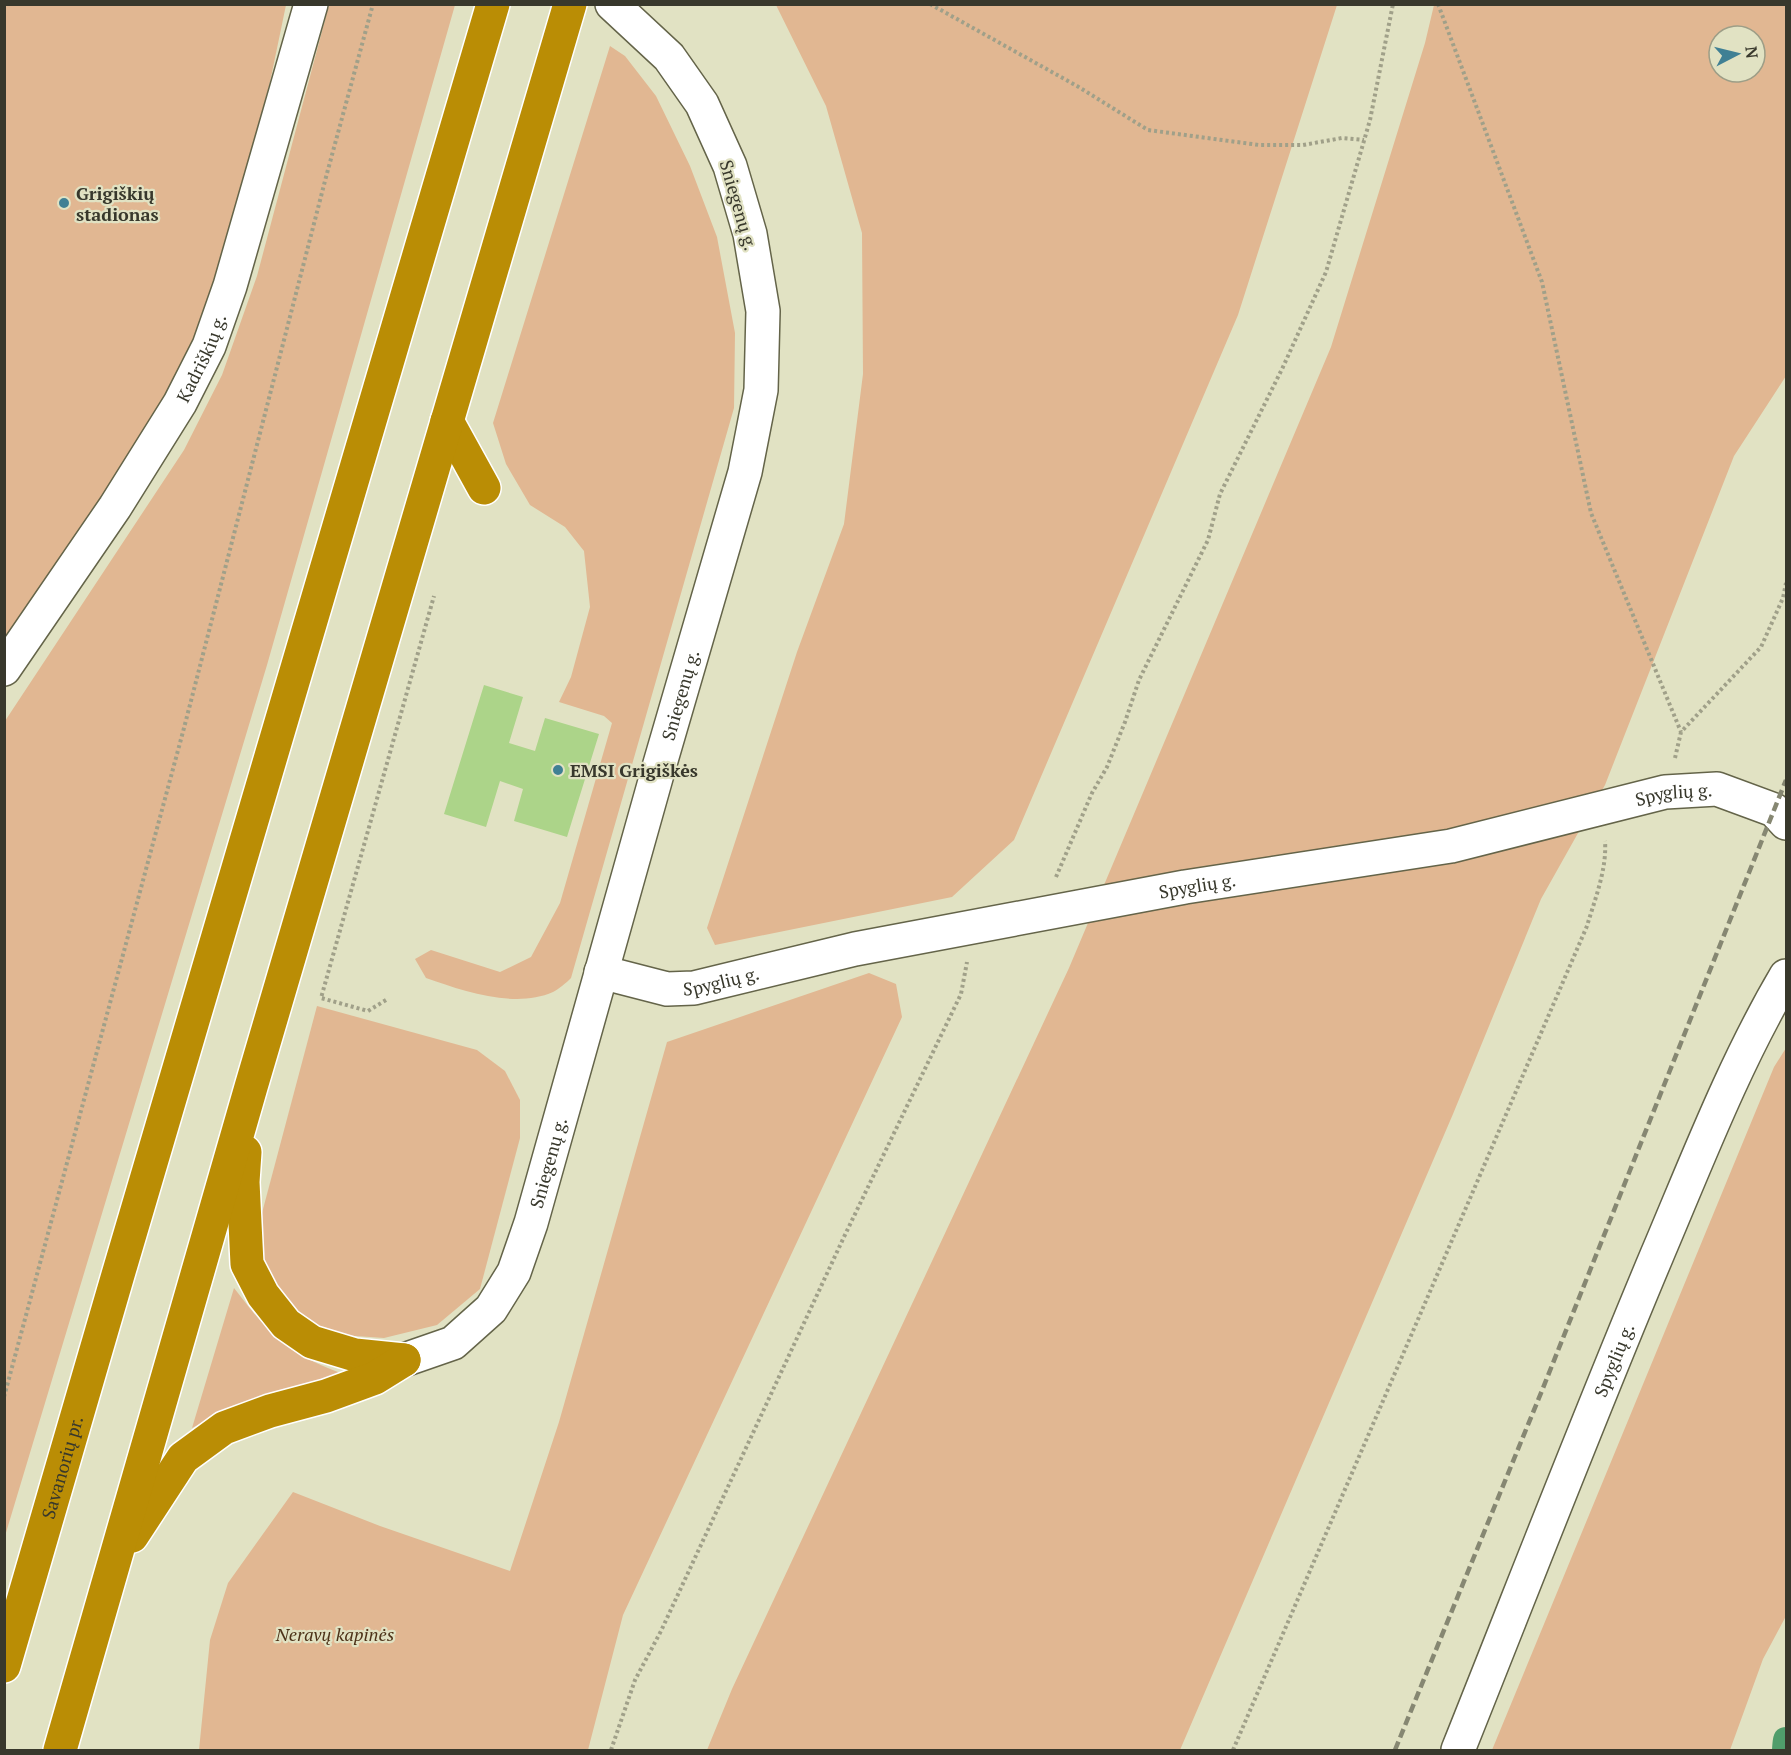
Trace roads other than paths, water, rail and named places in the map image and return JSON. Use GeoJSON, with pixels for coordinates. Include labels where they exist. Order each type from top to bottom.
{"type":"FeatureCollection","features":[{"type":"Feature","properties":{"kind":"highway","name":"Savanorių pr."},"geometry":{"type":"LineString","coordinates":[[4,1666],[492,6]]}},
{"type":"Feature","properties":{"kind":"highway"},"geometry":{"type":"LineString","coordinates":[[60,1750],[251,1087],[566,18]]}},
{"type":"Feature","properties":{"kind":"highway"},"geometry":{"type":"LineString","coordinates":[[447,421],[484,488]]}},
{"type":"Feature","properties":{"kind":"highway"},"geometry":{"type":"LineString","coordinates":[[251,1087],[243,1182],[247,1264],[263,1295],[286,1324],[312,1342],[355,1355],[404,1360]]}},
{"type":"Feature","properties":{"kind":"highway"},"geometry":{"type":"LineString","coordinates":[[112,1568],[183,1458],[224,1428],[375,1378],[404,1360]]}},
{"type":"Feature","properties":{"kind":"street","name":"Kadriškių g."},"geometry":{"type":"LineString","coordinates":[[4,669],[121,497],[180,404],[209,346],[230,286],[311,4]]}},
{"type":"Feature","properties":{"kind":"street","name":"Sniegenų g."},"geometry":{"type":"LineString","coordinates":[[404,1360],[453,1343],[491,1309],[514,1272],[535,1211],[601,972],[745,472],[761,390],[763,311],[750,234],[730,166],[702,104],[669,57],[612,4]]}},
{"type":"Feature","properties":{"kind":"street","name":"Spyglių g."},"geometry":{"type":"LineString","coordinates":[[601,972],[667,989],[694,988],[855,949],[966,928],[1185,888],[1451,846],[1665,792],[1717,789],[1774,810],[1786,823]]}},
{"type":"Feature","properties":{"kind":"street","name":"Spyglių g."},"geometry":{"type":"LineString","coordinates":[[1458,1750],[1628,1325],[1720,1105],[1768,1007],[1786,976]]}},
{"type":"Feature","properties":{"kind":"railway"},"geometry":{"type":"LineString","coordinates":[[1395,1750],[1543,1388],[1786,780]]}},
{"type":"Feature","properties":{"kind":"place","name":"Grigiškių stadionas"},"geometry":{"type":"Point","coordinates":[64,203]}},
{"type":"Feature","properties":{"kind":"place","name":"EMSI Grigiškės"},"geometry":{"type":"Point","coordinates":[558,770]}},
{"type":"Feature","properties":{"kind":"park label","name":"Neravų kapinės"},"geometry":{"type":"Point","coordinates":[335,1634]}}]}
